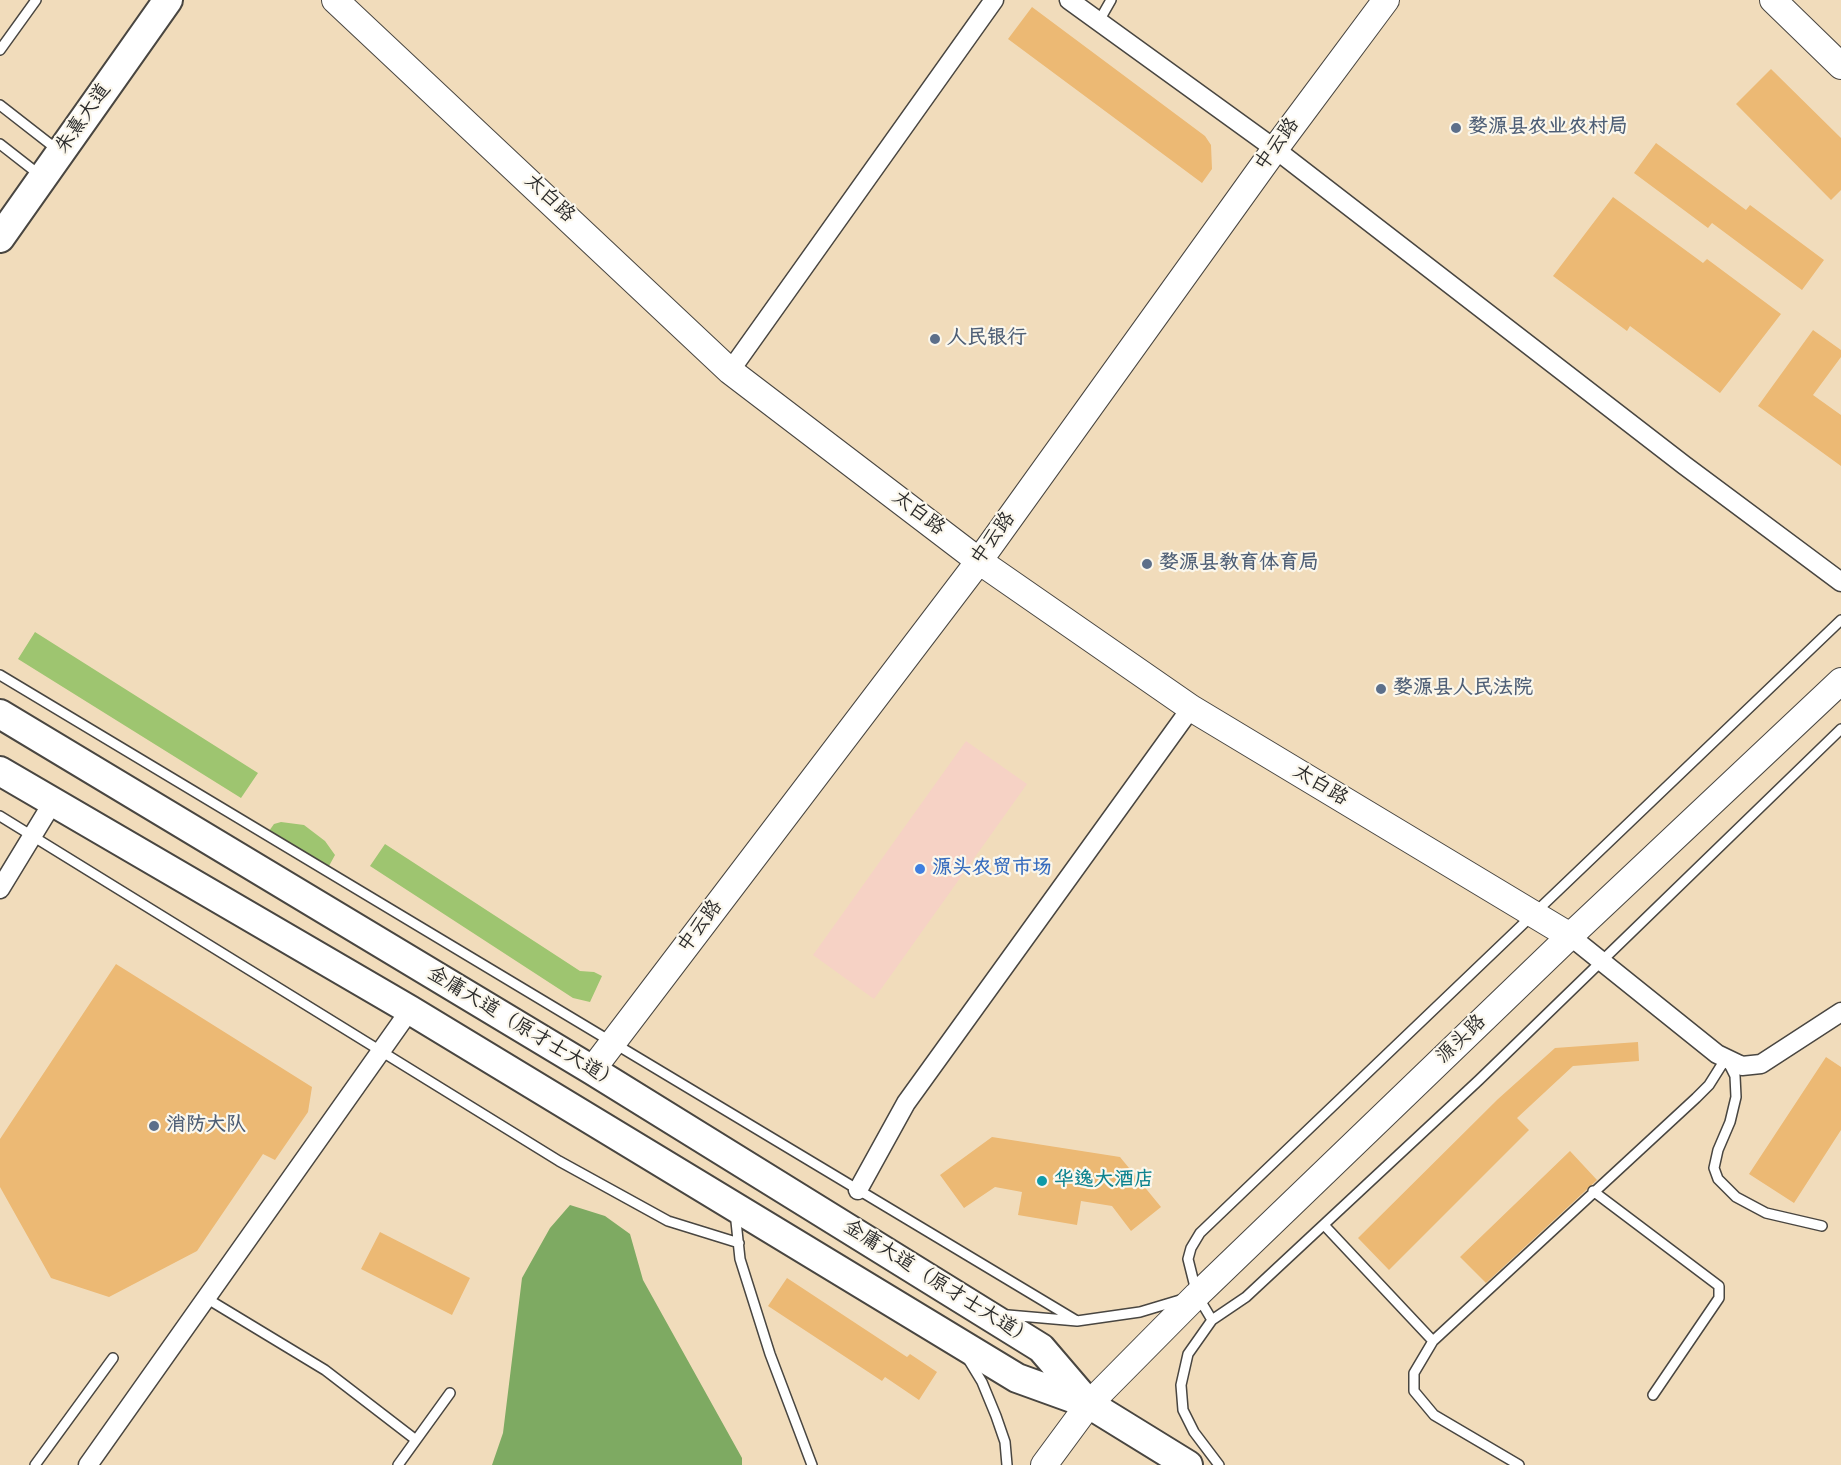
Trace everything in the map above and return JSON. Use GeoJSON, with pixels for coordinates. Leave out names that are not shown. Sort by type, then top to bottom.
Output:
{"type":"FeatureCollection","features":[{"type":"Feature","properties":{"kind":"main road","name":"朱熹大道"},"geometry":{"type":"LineString","coordinates":[[0,238],[168,0]]}},
{"type":"Feature","properties":{"kind":"main road","name":"金庸大道（原才士大道）"},"geometry":{"type":"LineString","coordinates":[[0,714],[592,1070],[1041,1348],[1089,1404]]}},
{"type":"Feature","properties":{"kind":"main road","name":"金庸大道（原才士大道）"},"geometry":{"type":"LineString","coordinates":[[0,771],[410,1010],[1017,1378],[1089,1404]]}},
{"type":"Feature","properties":{"kind":"main road"},"geometry":{"type":"LineString","coordinates":[[1089,1404],[1188,1465]]}},
{"type":"Feature","properties":{"kind":"street","name":"太白路"},"geometry":{"type":"LineString","coordinates":[[335,0],[730,371],[979,561],[1191,708],[1570,936]]}},
{"type":"Feature","properties":{"kind":"street"},"geometry":{"type":"LineString","coordinates":[[730,371],[994,0]]}},
{"type":"Feature","properties":{"kind":"street"},"geometry":{"type":"LineString","coordinates":[[1069,0],[1275,149],[1683,465],[1841,582]]}},
{"type":"Feature","properties":{"kind":"street","name":"中云路"},"geometry":{"type":"LineString","coordinates":[[592,1070],[979,561],[1275,149],[1386,0]]}},
{"type":"Feature","properties":{"kind":"street"},"geometry":{"type":"LineString","coordinates":[[1773,0],[1841,66]]}},
{"type":"Feature","properties":{"kind":"street","name":"源头路"},"geometry":{"type":"LineString","coordinates":[[1044,1465],[1089,1404],[1197,1295],[1570,936],[1841,681]]}},
{"type":"Feature","properties":{"kind":"street"},"geometry":{"type":"LineString","coordinates":[[858,1190],[906,1103],[1191,708]]}},
{"type":"Feature","properties":{"kind":"street"},"geometry":{"type":"LineString","coordinates":[[0,889],[52,802]]}},
{"type":"Feature","properties":{"kind":"street"},"geometry":{"type":"LineString","coordinates":[[1570,936],[1672,1020],[1726,1058],[1742,1066],[1761,1064],[1841,1012]]}},
{"type":"Feature","properties":{"kind":"street"},"geometry":{"type":"LineString","coordinates":[[88,1465],[410,1010]]}},
{"type":"Feature","properties":{"kind":"lane"},"geometry":{"type":"LineString","coordinates":[[0,50],[36,0]]}},
{"type":"Feature","properties":{"kind":"lane"},"geometry":{"type":"LineString","coordinates":[[1099,21],[1111,0]]}},
{"type":"Feature","properties":{"kind":"lane"},"geometry":{"type":"LineString","coordinates":[[0,105],[61,153]]}},
{"type":"Feature","properties":{"kind":"lane"},"geometry":{"type":"LineString","coordinates":[[0,144],[43,177]]}},
{"type":"Feature","properties":{"kind":"lane"},"geometry":{"type":"LineString","coordinates":[[1212,1320],[1197,1295],[1188,1259],[1191,1248],[1200,1233],[1841,620]]}},
{"type":"Feature","properties":{"kind":"lane"},"geometry":{"type":"LineString","coordinates":[[0,675],[1077,1321]]}},
{"type":"Feature","properties":{"kind":"lane"},"geometry":{"type":"LineString","coordinates":[[1219,1465],[1194,1432],[1183,1410],[1181,1384],[1188,1354],[1212,1320],[1246,1297],[1324,1225],[1602,961],[1841,729]]}},
{"type":"Feature","properties":{"kind":"lane"},"geometry":{"type":"LineString","coordinates":[[0,816],[559,1161],[668,1221],[739,1243]]}},
{"type":"Feature","properties":{"kind":"lane"},"geometry":{"type":"LineString","coordinates":[[1519,1465],[1434,1415],[1414,1391],[1414,1373],[1433,1341],[1696,1098],[1709,1085],[1726,1058]]}},
{"type":"Feature","properties":{"kind":"lane"},"geometry":{"type":"LineString","coordinates":[[1726,1058],[1735,1076],[1736,1097],[1714,1168],[1718,1179],[1736,1197],[1767,1213],[1822,1226]]}},
{"type":"Feature","properties":{"kind":"lane"},"geometry":{"type":"LineString","coordinates":[[1593,1191],[1719,1286],[1719,1298],[1653,1395]]}},
{"type":"Feature","properties":{"kind":"lane"},"geometry":{"type":"LineString","coordinates":[[734,1207],[740,1259],[770,1354],[812,1465]]}},
{"type":"Feature","properties":{"kind":"lane"},"geometry":{"type":"LineString","coordinates":[[1324,1225],[1433,1341]]}},
{"type":"Feature","properties":{"kind":"lane"},"geometry":{"type":"LineString","coordinates":[[982,1311],[1035,1320],[1077,1321],[1140,1312],[1197,1295]]}},
{"type":"Feature","properties":{"kind":"lane"},"geometry":{"type":"LineString","coordinates":[[206,1298],[325,1370],[416,1440]]}},
{"type":"Feature","properties":{"kind":"lane"},"geometry":{"type":"LineString","coordinates":[[957,1342],[982,1382],[996,1416],[1005,1442],[1007,1465]]}},
{"type":"Feature","properties":{"kind":"lane"},"geometry":{"type":"LineString","coordinates":[[35,1465],[113,1358]]}},
{"type":"Feature","properties":{"kind":"lane"},"geometry":{"type":"LineString","coordinates":[[398,1465],[450,1393]]}},
{"type":"Feature","properties":{"kind":"shaded area","name":"源头农贸市场"},"geometry":{"type":"Polygon","coordinates":[[[966,741],[1027,784],[874,999],[813,955],[966,741]]]}},
{"type":"Feature","properties":{"kind":"green space"},"geometry":{"type":"Polygon","coordinates":[[[35,632],[258,773],[241,798],[18,659],[35,632]]]}},
{"type":"Feature","properties":{"kind":"green space"},"geometry":{"type":"Polygon","coordinates":[[[281,822],[304,825],[325,841],[335,855],[329,866],[269,831],[274,824],[281,822]]]}},
{"type":"Feature","properties":{"kind":"green space"},"geometry":{"type":"Polygon","coordinates":[[[385,844],[580,971],[594,972],[602,976],[590,1002],[573,998],[370,866],[385,844]]]}},
{"type":"Feature","properties":{"kind":"green space"},"geometry":{"type":"Polygon","coordinates":[[[570,1205],[605,1216],[630,1234],[643,1280],[742,1458],[742,1465],[492,1465],[503,1433],[522,1278],[550,1228],[570,1205]]]}},
{"type":"Feature","properties":{"kind":"building"},"geometry":{"type":"Polygon","coordinates":[[[1032,7],[1205,136],[1211,145],[1212,169],[1202,183],[1008,39],[1032,7]]]}},
{"type":"Feature","properties":{"kind":"building"},"geometry":{"type":"Polygon","coordinates":[[[1771,69],[1841,138],[1841,190],[1831,200],[1736,104],[1771,69]]]}},
{"type":"Feature","properties":{"kind":"building"},"geometry":{"type":"Polygon","coordinates":[[[1656,143],[1746,210],[1750,205],[1824,260],[1802,290],[1712,223],[1708,228],[1634,173],[1656,143]]]}},
{"type":"Feature","properties":{"kind":"building"},"geometry":{"type":"Polygon","coordinates":[[[1613,197],[1703,263],[1707,259],[1781,314],[1720,393],[1630,326],[1627,331],[1553,276],[1613,197]]]}},
{"type":"Feature","properties":{"kind":"building"},"geometry":{"type":"Polygon","coordinates":[[[1813,330],[1841,350],[1841,357],[1813,395],[1841,415],[1841,466],[1758,406],[1813,330]]]}},
{"type":"Feature","properties":{"kind":"building","name":"消防大队"},"geometry":{"type":"Polygon","coordinates":[[[116,964],[312,1087],[308,1112],[275,1160],[263,1154],[197,1251],[109,1297],[51,1278],[0,1187],[0,1139],[116,964]]]}},
{"type":"Feature","properties":{"kind":"building"},"geometry":{"type":"Polygon","coordinates":[[[1638,1042],[1639,1061],[1573,1066],[1517,1118],[1529,1130],[1389,1270],[1358,1238],[1498,1099],[1555,1048],[1638,1042]]]}},
{"type":"Feature","properties":{"kind":"building"},"geometry":{"type":"Polygon","coordinates":[[[1826,1057],[1841,1067],[1841,1130],[1794,1203],[1749,1174],[1826,1057]]]}},
{"type":"Feature","properties":{"kind":"building","name":"华逸大酒店"},"geometry":{"type":"Polygon","coordinates":[[[992,1137],[1120,1157],[1161,1207],[1131,1231],[1112,1206],[1081,1201],[1077,1225],[1018,1215],[1022,1192],[995,1187],[964,1208],[940,1175],[992,1137]]]}},
{"type":"Feature","properties":{"kind":"building"},"geometry":{"type":"Polygon","coordinates":[[[1570,1151],[1597,1180],[1486,1283],[1460,1257],[1570,1151]]]}},
{"type":"Feature","properties":{"kind":"building"},"geometry":{"type":"Polygon","coordinates":[[[380,1232],[470,1278],[452,1315],[361,1269],[380,1232]]]}},
{"type":"Feature","properties":{"kind":"building"},"geometry":{"type":"Polygon","coordinates":[[[787,1278],[907,1357],[910,1354],[937,1372],[919,1400],[885,1377],[882,1381],[768,1306],[787,1278]]]}},
{"type":"Feature","properties":{"kind":"place","name":"婺源县农业农村局"},"geometry":{"type":"Point","coordinates":[1456,128]}},
{"type":"Feature","properties":{"kind":"place","name":"人民银行"},"geometry":{"type":"Point","coordinates":[935,339]}},
{"type":"Feature","properties":{"kind":"place","name":"婺源县教育体育局"},"geometry":{"type":"Point","coordinates":[1147,564]}},
{"type":"Feature","properties":{"kind":"place","name":"婺源县人民法院"},"geometry":{"type":"Point","coordinates":[1381,689]}},
{"type":"Feature","properties":{"kind":"place","name":"源头农贸市场"},"geometry":{"type":"Point","coordinates":[920,869]}},
{"type":"Feature","properties":{"kind":"place","name":"消防大队"},"geometry":{"type":"Point","coordinates":[154,1126]}},
{"type":"Feature","properties":{"kind":"place","name":"华逸大酒店"},"geometry":{"type":"Point","coordinates":[1042,1181]}}]}
